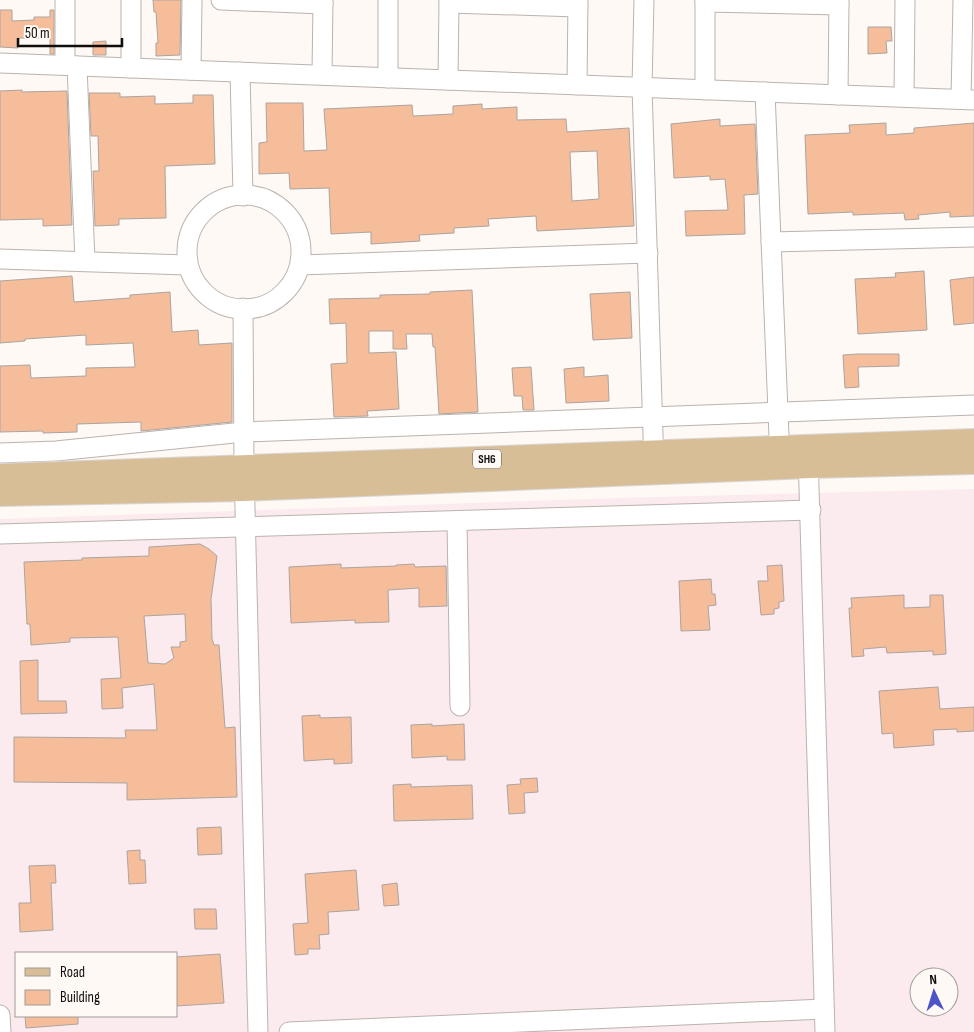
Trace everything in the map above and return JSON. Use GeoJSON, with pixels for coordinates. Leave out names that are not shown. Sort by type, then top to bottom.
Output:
{"type":"FeatureCollection","features":[{"type":"Feature","properties":{"kind":"main road","name":"SH6"},"geometry":{"type":"LineString","coordinates":[[0,494],[244,478],[809,457],[974,441]]}},
{"type":"Feature","properties":{"kind":"main road","name":"SH6"},"geometry":{"type":"LineString","coordinates":[[809,457],[974,462]]}},
{"type":"Feature","properties":{"kind":"main road","name":"SH6"},"geometry":{"type":"LineString","coordinates":[[0,476],[244,478]]}},
{"type":"Feature","properties":{"kind":"street"},"geometry":{"type":"LineString","coordinates":[[65,0],[85,262]]}},
{"type":"Feature","properties":{"kind":"street"},"geometry":{"type":"LineString","coordinates":[[131,0],[131,68]]}},
{"type":"Feature","properties":{"kind":"street"},"geometry":{"type":"LineString","coordinates":[[191,70],[192,0]]}},
{"type":"Feature","properties":{"kind":"street"},"geometry":{"type":"LineString","coordinates":[[221,0],[323,2],[322,75]]}},
{"type":"Feature","properties":{"kind":"street"},"geometry":{"type":"LineString","coordinates":[[388,0],[388,78]]}},
{"type":"Feature","properties":{"kind":"street"},"geometry":{"type":"LineString","coordinates":[[644,0],[642,87],[654,462]]}},
{"type":"Feature","properties":{"kind":"street"},"geometry":{"type":"LineString","coordinates":[[904,97],[906,0]]}},
{"type":"Feature","properties":{"kind":"street"},"geometry":{"type":"LineString","coordinates":[[448,80],[449,1],[578,3],[577,85]]}},
{"type":"Feature","properties":{"kind":"street"},"geometry":{"type":"LineString","coordinates":[[705,90],[705,1],[839,3],[838,95]]}},
{"type":"Feature","properties":{"kind":"street"},"geometry":{"type":"LineString","coordinates":[[0,63],[968,100],[967,2]]}},
{"type":"Feature","properties":{"kind":"street"},"geometry":{"type":"LineString","coordinates":[[240,72],[242,196]]}},
{"type":"Feature","properties":{"kind":"street"},"geometry":{"type":"LineString","coordinates":[[765,92],[780,458]]}},
{"type":"Feature","properties":{"kind":"street"},"geometry":{"type":"LineString","coordinates":[[232,196],[252,196],[275,204],[291,220],[300,240],[300,265],[292,284],[277,300],[256,309],[229,308],[212,301],[196,285],[187,264],[187,241],[195,221],[210,205],[232,196]]}},
{"type":"Feature","properties":{"kind":"street"},"geometry":{"type":"LineString","coordinates":[[771,242],[974,237]]}},
{"type":"Feature","properties":{"kind":"street"},"geometry":{"type":"LineString","coordinates":[[300,265],[648,253]]}},
{"type":"Feature","properties":{"kind":"street"},"geometry":{"type":"LineString","coordinates":[[0,259],[187,264]]}},
{"type":"Feature","properties":{"kind":"street"},"geometry":{"type":"LineString","coordinates":[[243,308],[245,527],[258,1032]]}},
{"type":"Feature","properties":{"kind":"street"},"geometry":{"type":"LineString","coordinates":[[0,452],[56,451],[244,432],[974,405]]}},
{"type":"Feature","properties":{"kind":"street"},"geometry":{"type":"LineString","coordinates":[[809,457],[825,1032]]}},
{"type":"Feature","properties":{"kind":"street"},"geometry":{"type":"LineString","coordinates":[[0,534],[811,510]]}},
{"type":"Feature","properties":{"kind":"street"},"geometry":{"type":"LineString","coordinates":[[457,521],[460,706]]}},
{"type":"Feature","properties":{"kind":"street"},"geometry":{"type":"LineString","coordinates":[[288,1032],[824,1009]]}},
{"type":"Feature","properties":{"kind":"street"},"geometry":{"type":"LineString","coordinates":[[0,1015],[1,1032]]}},
{"type":"Feature","properties":{"kind":"shaded area"},"geometry":{"type":"Polygon","coordinates":[[[974,489],[974,1032],[0,1032],[0,519],[617,498],[974,489]]]}},
{"type":"Feature","properties":{"kind":"building"},"geometry":{"type":"Polygon","coordinates":[[[153,0],[181,0],[180,55],[156,56],[156,43],[158,43],[156,12],[154,12],[153,0]]]}},
{"type":"Feature","properties":{"kind":"building"},"geometry":{"type":"Polygon","coordinates":[[[0,10],[12,10],[12,21],[34,20],[34,17],[50,17],[50,10],[54,10],[54,54],[50,54],[50,38],[19,38],[18,48],[0,47],[0,10]]]}},
{"type":"Feature","properties":{"kind":"building"},"geometry":{"type":"Polygon","coordinates":[[[868,27],[891,27],[892,41],[886,41],[887,53],[868,54],[868,27]]]}},
{"type":"Feature","properties":{"kind":"building"},"geometry":{"type":"Polygon","coordinates":[[[106,41],[106,55],[93,55],[93,42],[106,41]]]}},
{"type":"Feature","properties":{"kind":"building"},"geometry":{"type":"Polygon","coordinates":[[[22,90],[22,92],[67,91],[72,225],[43,226],[43,219],[0,220],[0,91],[22,90]]]}},
{"type":"Feature","properties":{"kind":"building"},"geometry":{"type":"Polygon","coordinates":[[[89,93],[120,93],[120,97],[155,96],[155,104],[193,103],[193,95],[213,95],[215,164],[165,166],[166,218],[119,219],[119,225],[95,226],[93,171],[99,171],[98,136],[91,136],[89,93]]]}},
{"type":"Feature","properties":{"kind":"building"},"geometry":{"type":"Polygon","coordinates":[[[266,103],[303,103],[304,151],[327,150],[324,109],[412,105],[413,116],[453,114],[453,106],[482,104],[482,109],[517,107],[517,120],[566,119],[567,132],[629,128],[634,226],[537,231],[536,216],[488,219],[489,226],[454,228],[454,233],[419,235],[420,241],[371,244],[371,232],[331,234],[329,188],[290,189],[289,173],[259,174],[259,143],[267,142],[266,103]],[[597,151],[570,152],[572,201],[599,199],[597,151]]]}},
{"type":"Feature","properties":{"kind":"building"},"geometry":{"type":"Polygon","coordinates":[[[720,119],[720,126],[755,124],[758,194],[744,195],[745,234],[686,236],[685,211],[728,210],[725,179],[710,180],[710,176],[674,178],[671,124],[720,119]]]}},
{"type":"Feature","properties":{"kind":"building"},"geometry":{"type":"Polygon","coordinates":[[[886,123],[886,135],[914,133],[914,128],[974,123],[974,216],[950,217],[950,212],[918,215],[919,219],[905,220],[904,213],[853,215],[853,212],[808,214],[805,135],[850,133],[849,125],[886,123]]]}},
{"type":"Feature","properties":{"kind":"building"},"geometry":{"type":"Polygon","coordinates":[[[924,271],[927,330],[858,334],[855,279],[896,277],[895,273],[924,271]]]}},
{"type":"Feature","properties":{"kind":"building"},"geometry":{"type":"Polygon","coordinates":[[[72,276],[74,302],[130,298],[130,295],[170,292],[172,332],[198,330],[199,345],[232,343],[232,422],[141,431],[141,422],[77,424],[77,432],[0,432],[0,366],[30,365],[31,378],[86,376],[86,368],[135,367],[133,343],[86,345],[86,335],[25,339],[25,341],[0,343],[0,281],[72,276]]]}},
{"type":"Feature","properties":{"kind":"building"},"geometry":{"type":"Polygon","coordinates":[[[974,277],[974,323],[954,325],[950,280],[974,277]]]}},
{"type":"Feature","properties":{"kind":"building"},"geometry":{"type":"Polygon","coordinates":[[[472,290],[478,412],[439,414],[435,347],[433,347],[432,334],[406,334],[407,349],[393,349],[393,331],[369,331],[369,353],[396,352],[399,409],[367,411],[368,416],[334,417],[331,364],[347,363],[346,323],[330,324],[329,299],[380,298],[380,295],[430,294],[430,292],[472,290]]]}},
{"type":"Feature","properties":{"kind":"building"},"geometry":{"type":"Polygon","coordinates":[[[630,292],[632,338],[593,340],[590,294],[630,292]]]}},
{"type":"Feature","properties":{"kind":"building"},"geometry":{"type":"Polygon","coordinates":[[[899,354],[899,366],[858,367],[859,387],[845,388],[843,355],[899,354]]]}},
{"type":"Feature","properties":{"kind":"building"},"geometry":{"type":"Polygon","coordinates":[[[531,367],[534,410],[523,410],[522,396],[514,396],[512,368],[531,367]]]}},
{"type":"Feature","properties":{"kind":"building"},"geometry":{"type":"Polygon","coordinates":[[[584,367],[584,377],[608,375],[609,401],[566,403],[564,369],[584,367]]]}},
{"type":"Feature","properties":{"kind":"building"},"geometry":{"type":"Polygon","coordinates":[[[200,544],[217,556],[211,599],[212,639],[214,645],[219,645],[225,728],[235,727],[237,797],[127,800],[127,783],[14,782],[14,737],[126,738],[125,730],[157,730],[154,684],[122,688],[123,708],[102,709],[101,679],[121,678],[118,637],[70,638],[70,642],[31,645],[30,624],[27,624],[24,562],[149,556],[149,547],[200,544]],[[185,614],[144,616],[148,663],[165,664],[174,658],[171,647],[180,647],[180,642],[186,641],[185,614]]]}},
{"type":"Feature","properties":{"kind":"building"},"geometry":{"type":"Polygon","coordinates":[[[341,564],[341,568],[414,564],[415,567],[446,566],[447,606],[419,607],[419,588],[388,590],[389,622],[355,623],[355,620],[291,623],[289,567],[341,564]]]}},
{"type":"Feature","properties":{"kind":"building"},"geometry":{"type":"Polygon","coordinates":[[[782,565],[784,601],[779,602],[779,608],[774,609],[774,614],[761,615],[758,581],[768,581],[767,566],[782,565]]]}},
{"type":"Feature","properties":{"kind":"building"},"geometry":{"type":"Polygon","coordinates":[[[711,579],[712,594],[715,594],[716,605],[708,606],[710,630],[681,631],[679,581],[711,579]]]}},
{"type":"Feature","properties":{"kind":"building"},"geometry":{"type":"Polygon","coordinates":[[[904,595],[904,608],[930,607],[930,595],[943,595],[946,654],[933,655],[933,651],[887,653],[886,647],[863,649],[864,656],[852,657],[849,608],[852,608],[851,598],[904,595]]]}},
{"type":"Feature","properties":{"kind":"building"},"geometry":{"type":"Polygon","coordinates":[[[38,660],[38,701],[66,701],[67,713],[21,714],[20,661],[38,660]]]}},
{"type":"Feature","properties":{"kind":"building"},"geometry":{"type":"Polygon","coordinates":[[[938,687],[940,709],[974,707],[974,731],[957,732],[957,729],[933,730],[934,745],[894,748],[893,733],[882,734],[879,691],[938,687]]]}},
{"type":"Feature","properties":{"kind":"building"},"geometry":{"type":"Polygon","coordinates":[[[320,715],[320,718],[351,717],[352,763],[334,764],[334,759],[304,761],[302,716],[320,715]]]}},
{"type":"Feature","properties":{"kind":"building"},"geometry":{"type":"Polygon","coordinates":[[[432,724],[432,726],[464,724],[465,760],[447,760],[447,756],[412,758],[411,725],[432,724]]]}},
{"type":"Feature","properties":{"kind":"building"},"geometry":{"type":"Polygon","coordinates":[[[537,778],[538,792],[524,793],[525,813],[509,814],[507,785],[521,784],[520,779],[537,778]]]}},
{"type":"Feature","properties":{"kind":"building"},"geometry":{"type":"Polygon","coordinates":[[[411,784],[411,787],[472,785],[473,819],[394,821],[393,785],[411,784]]]}},
{"type":"Feature","properties":{"kind":"building"},"geometry":{"type":"Polygon","coordinates":[[[221,827],[222,854],[198,855],[197,828],[221,827]]]}},
{"type":"Feature","properties":{"kind":"building"},"geometry":{"type":"Polygon","coordinates":[[[140,850],[140,860],[145,860],[146,883],[129,884],[127,851],[140,850]]]}},
{"type":"Feature","properties":{"kind":"building"},"geometry":{"type":"Polygon","coordinates":[[[55,865],[56,883],[51,883],[53,930],[20,932],[19,903],[31,903],[29,866],[55,865]]]}},
{"type":"Feature","properties":{"kind":"building"},"geometry":{"type":"Polygon","coordinates":[[[356,870],[359,910],[328,912],[329,934],[319,935],[320,949],[308,949],[308,954],[295,955],[293,924],[308,923],[305,874],[356,870]]]}},
{"type":"Feature","properties":{"kind":"building"},"geometry":{"type":"Polygon","coordinates":[[[397,883],[399,905],[384,906],[382,885],[397,883]]]}},
{"type":"Feature","properties":{"kind":"building"},"geometry":{"type":"Polygon","coordinates":[[[194,909],[216,909],[217,929],[195,929],[194,909]]]}},
{"type":"Feature","properties":{"kind":"building"},"geometry":{"type":"Polygon","coordinates":[[[220,954],[224,1003],[178,1006],[178,957],[220,954]]]}},
{"type":"Feature","properties":{"kind":"building"},"geometry":{"type":"Polygon","coordinates":[[[25,1017],[78,1017],[78,1024],[26,1028],[25,1017]]]}}]}
